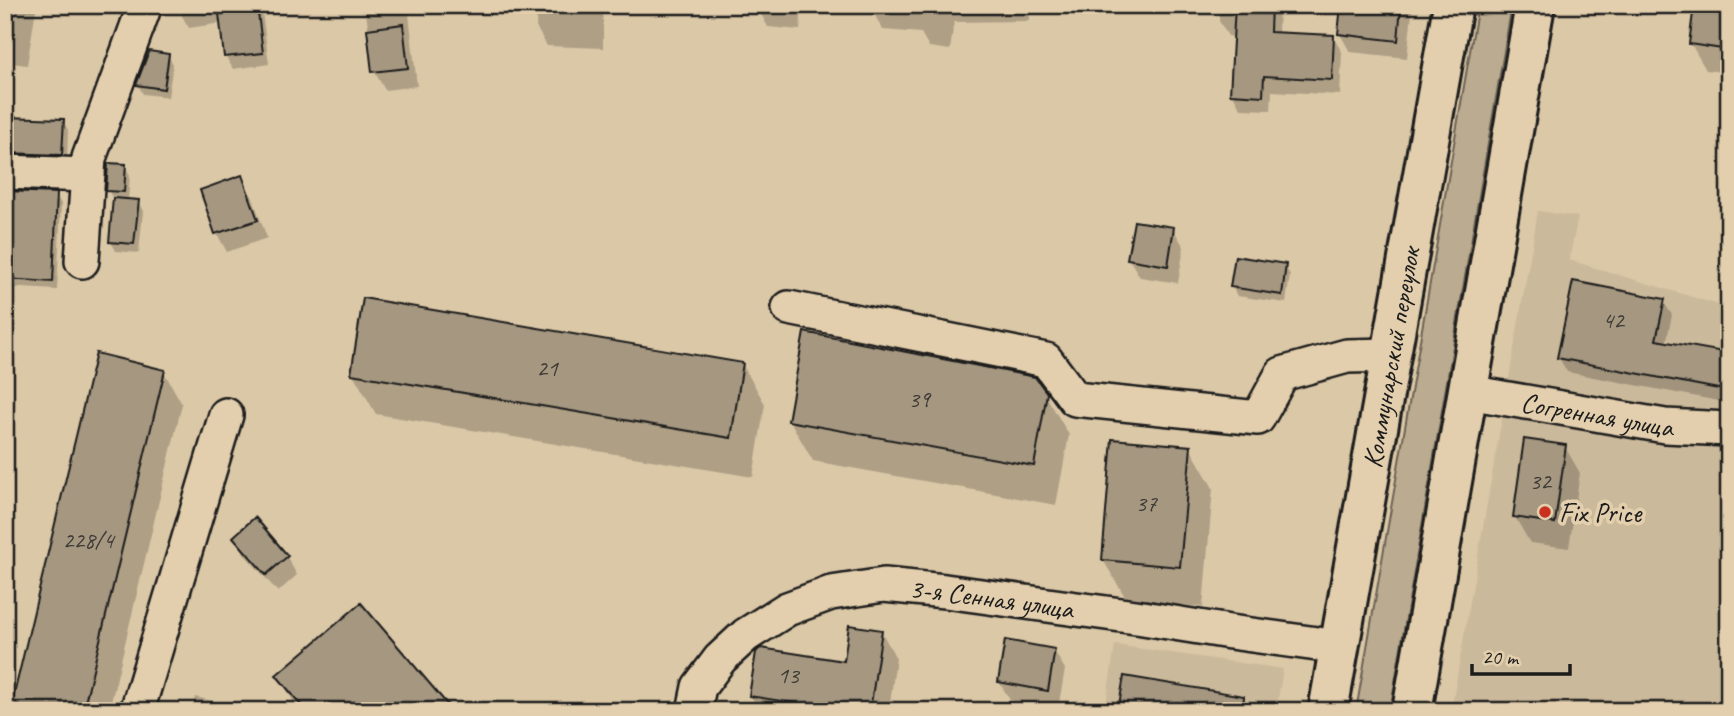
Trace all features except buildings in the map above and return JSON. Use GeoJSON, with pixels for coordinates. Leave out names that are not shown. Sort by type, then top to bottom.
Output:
{"type":"FeatureCollection","features":[{"type":"Feature","properties":{"kind":"main road","name":"Коммунарский переулок"},"geometry":{"type":"LineString","coordinates":[[1328,711],[1453,5]]}},
{"type":"Feature","properties":{"kind":"main road"},"geometry":{"type":"LineString","coordinates":[[1412,711],[1535,5]]}},
{"type":"Feature","properties":{"kind":"street"},"geometry":{"type":"LineString","coordinates":[[82,261],[89,158],[145,5]]}},
{"type":"Feature","properties":{"kind":"street"},"geometry":{"type":"LineString","coordinates":[[5,172],[88,175]]}},
{"type":"Feature","properties":{"kind":"street"},"geometry":{"type":"LineString","coordinates":[[789,307],[1046,360],[1075,400],[1258,418],[1282,374],[1348,356],[1391,355]]}},
{"type":"Feature","properties":{"kind":"street","name":"Согренная улица"},"geometry":{"type":"LineString","coordinates":[[1468,392],[1665,426],[1729,429]]}},
{"type":"Feature","properties":{"kind":"street"},"geometry":{"type":"LineString","coordinates":[[137,711],[226,415]]}},
{"type":"Feature","properties":{"kind":"street","name":"3-я Сенная улица"},"geometry":{"type":"LineString","coordinates":[[694,711],[699,687],[720,659],[746,635],[787,609],[831,593],[884,585],[1117,614],[1339,646]]}},
{"type":"Feature","properties":{"kind":"shaded area"},"geometry":{"type":"Polygon","coordinates":[[[1478,5],[1512,5],[1390,711],[1356,711],[1478,5]]]}},
{"type":"Feature","properties":{"kind":"shaded area"},"geometry":{"type":"Polygon","coordinates":[[[1538,211],[1578,217],[1569,260],[1729,308],[1729,711],[1451,711],[1538,211]]]}},
{"type":"Feature","properties":{"kind":"shaded area"},"geometry":{"type":"Polygon","coordinates":[[[1115,645],[1283,669],[1276,711],[1105,711],[1115,645]]]}},
{"type":"Feature","properties":{"kind":"place","name":"Fix Price"},"geometry":{"type":"Point","coordinates":[1545,512]}}]}
